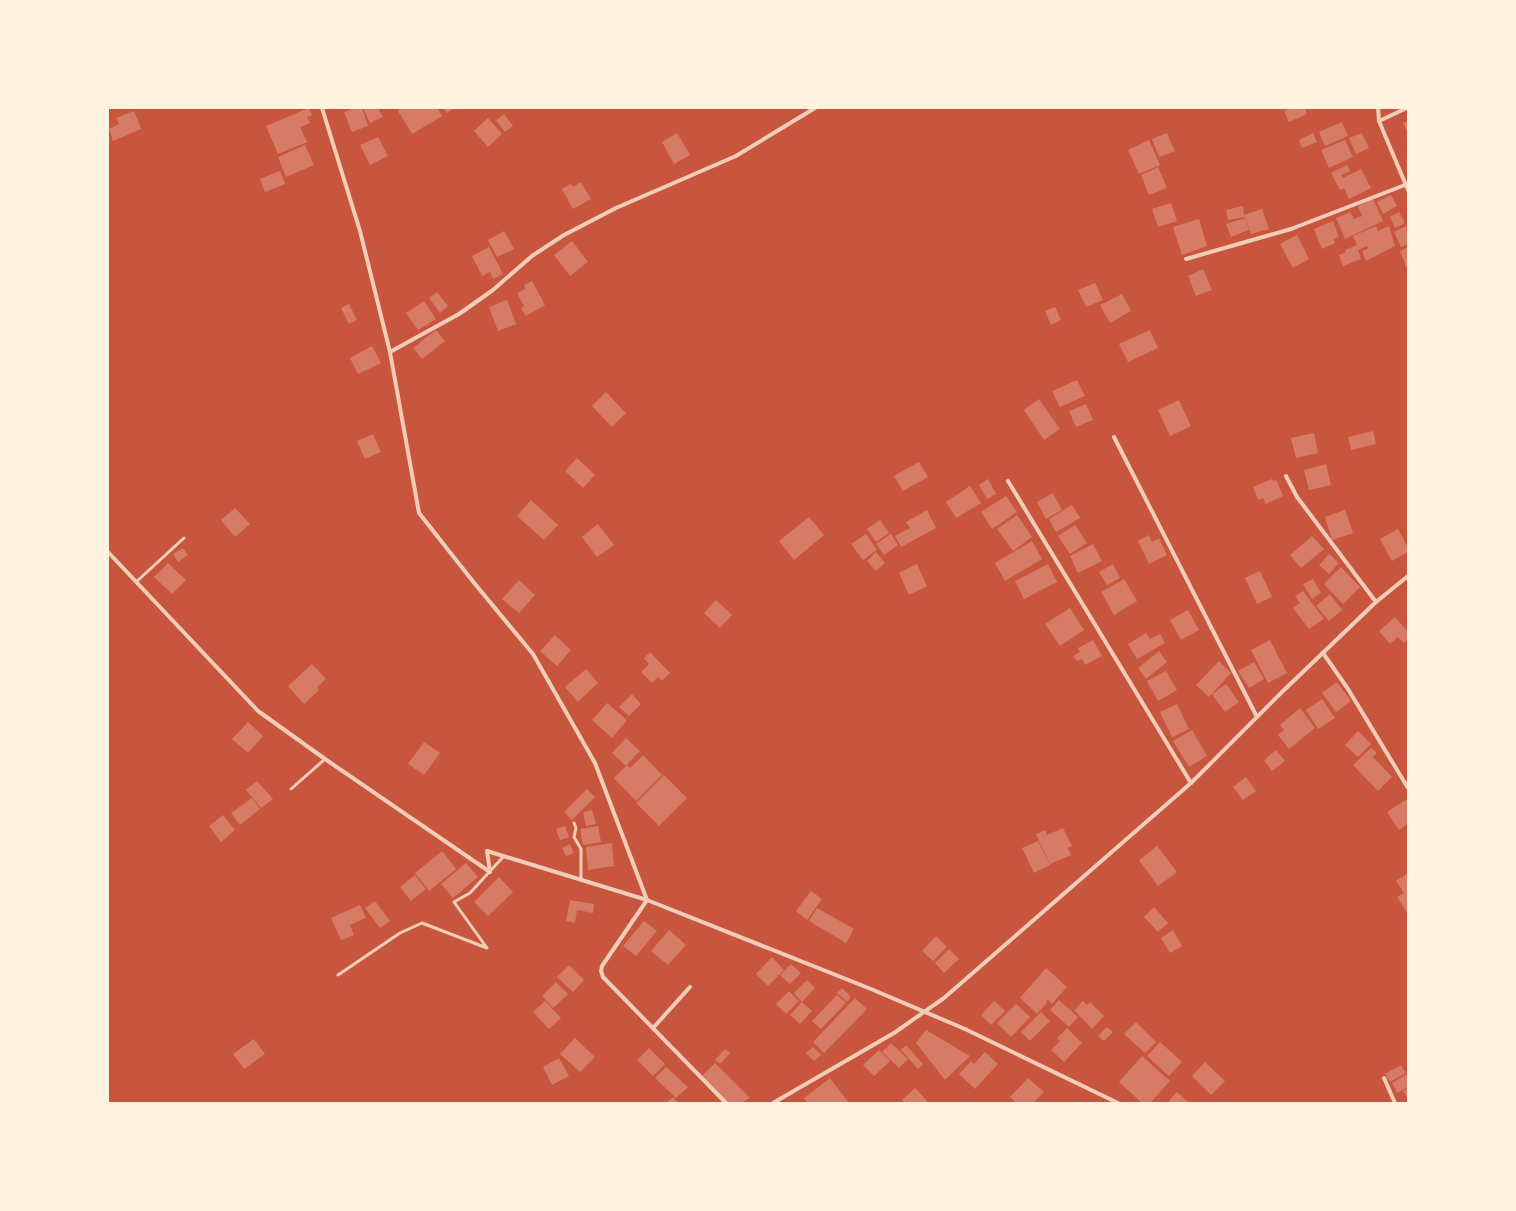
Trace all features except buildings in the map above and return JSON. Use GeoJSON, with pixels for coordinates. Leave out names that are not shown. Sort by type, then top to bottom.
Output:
{"type":"FeatureCollection","features":[{"type":"Feature","properties":{"kind":"street"},"geometry":{"type":"LineString","coordinates":[[322,108],[360,231],[390,352],[419,513],[533,654],[595,763],[647,900]]}},
{"type":"Feature","properties":{"kind":"street"},"geometry":{"type":"LineString","coordinates":[[390,352],[459,314],[493,290],[532,256],[564,235],[616,208],[736,156],[815,108]]}},
{"type":"Feature","properties":{"kind":"street"},"geometry":{"type":"LineString","coordinates":[[1378,108],[1379,120],[1408,190]]}},
{"type":"Feature","properties":{"kind":"street"},"geometry":{"type":"LineString","coordinates":[[1379,120],[1407,108]]}},
{"type":"Feature","properties":{"kind":"street"},"geometry":{"type":"LineString","coordinates":[[1186,259],[1291,229],[1405,185]]}},
{"type":"Feature","properties":{"kind":"street"},"geometry":{"type":"LineString","coordinates":[[1114,437],[1257,717]]}},
{"type":"Feature","properties":{"kind":"street"},"geometry":{"type":"LineString","coordinates":[[1286,476],[1297,497],[1376,602]]}},
{"type":"Feature","properties":{"kind":"street"},"geometry":{"type":"LineString","coordinates":[[1008,481],[1191,784]]}},
{"type":"Feature","properties":{"kind":"street"},"geometry":{"type":"LineString","coordinates":[[108,552],[258,711],[324,759],[490,872],[487,851],[647,900],[966,1029],[1118,1103]]}},
{"type":"Feature","properties":{"kind":"street"},"geometry":{"type":"LineString","coordinates":[[773,1103],[894,1033],[944,998],[1191,784],[1257,717],[1376,602],[1408,576]]}},
{"type":"Feature","properties":{"kind":"street"},"geometry":{"type":"LineString","coordinates":[[1323,653],[1348,689],[1408,788]]}},
{"type":"Feature","properties":{"kind":"street"},"geometry":{"type":"LineString","coordinates":[[647,900],[602,966],[601,971],[603,977],[726,1103]]}},
{"type":"Feature","properties":{"kind":"street"},"geometry":{"type":"LineString","coordinates":[[653,1028],[690,987]]}},
{"type":"Feature","properties":{"kind":"street"},"geometry":{"type":"LineString","coordinates":[[1384,1078],[1395,1103]]}},
{"type":"Feature","properties":{"kind":"lane"},"geometry":{"type":"LineString","coordinates":[[136,582],[184,538]]}},
{"type":"Feature","properties":{"kind":"lane"},"geometry":{"type":"LineString","coordinates":[[291,789],[324,759]]}},
{"type":"Feature","properties":{"kind":"lane"},"geometry":{"type":"LineString","coordinates":[[574,823],[576,828],[574,836],[581,849],[581,880]]}},
{"type":"Feature","properties":{"kind":"lane"},"geometry":{"type":"LineString","coordinates":[[338,975],[400,934],[422,923],[487,948],[454,902],[470,894],[504,856]]}}]}
